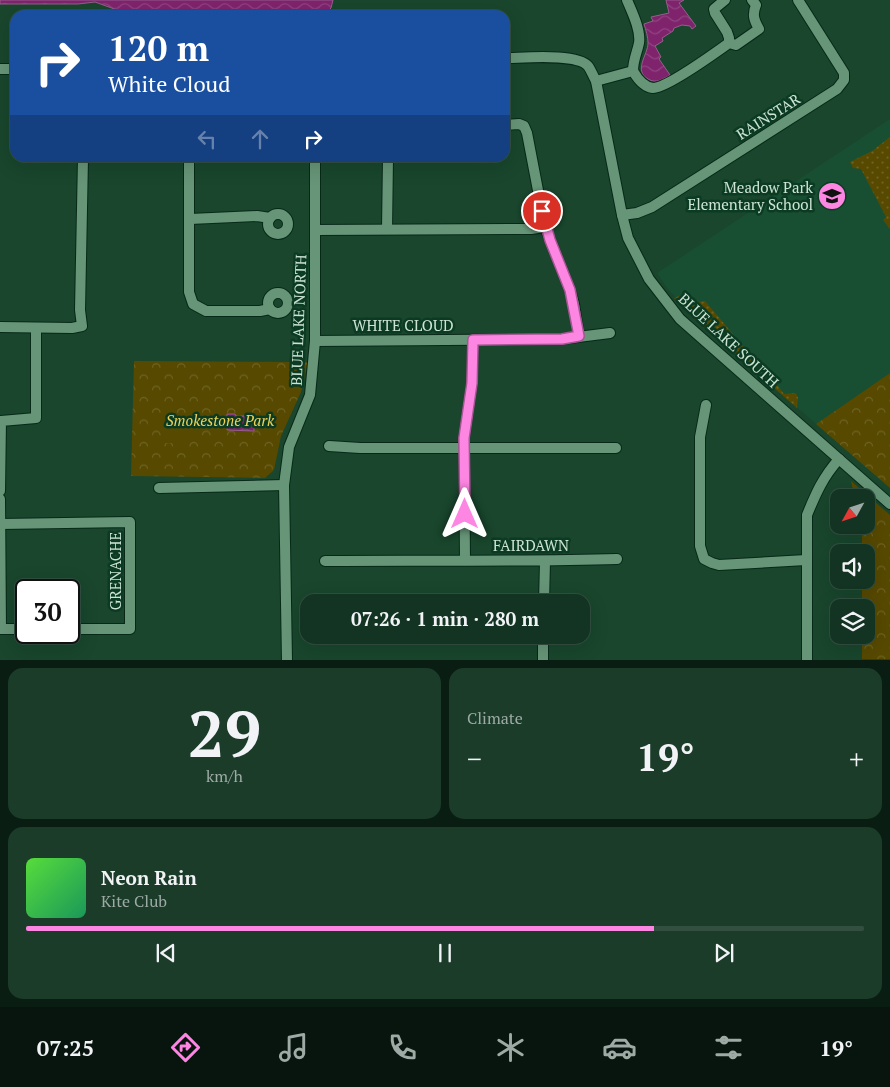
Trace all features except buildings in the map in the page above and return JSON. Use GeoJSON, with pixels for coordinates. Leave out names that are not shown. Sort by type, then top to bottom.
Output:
{"type":"FeatureCollection","features":[{"type":"Feature","properties":{"kind":"street"},"geometry":{"type":"LineString","coordinates":[[627,0],[637,27],[639,41],[633,61],[633,71],[637,79],[644,85],[655,88],[668,83],[729,43],[736,45],[759,29],[754,21],[753,13],[756,5],[752,0]]}},
{"type":"Feature","properties":{"kind":"street"},"geometry":{"type":"LineString","coordinates":[[725,0],[714,9],[729,38],[729,43]]}},
{"type":"Feature","properties":{"kind":"street","name":"RAINSTAR"},"geometry":{"type":"LineString","coordinates":[[622,215],[637,213],[652,207],[838,89],[844,80],[844,73],[798,0]]}},
{"type":"Feature","properties":{"kind":"street","name":"BLUE LAKE SOUTH"},"geometry":{"type":"LineString","coordinates":[[510,58],[561,57],[582,62],[588,66],[596,81],[628,238],[638,260],[662,298],[680,319],[890,504]]}},
{"type":"Feature","properties":{"kind":"street"},"geometry":{"type":"LineString","coordinates":[[596,81],[633,71]]}},
{"type":"Feature","properties":{"kind":"street"},"geometry":{"type":"LineString","coordinates":[[510,125],[519,124],[524,126],[529,139],[545,227],[570,290],[579,336]]}},
{"type":"Feature","properties":{"kind":"street"},"geometry":{"type":"LineString","coordinates":[[0,327],[72,328],[82,326],[80,310],[83,162]]}},
{"type":"Feature","properties":{"kind":"street"},"geometry":{"type":"LineString","coordinates":[[189,162],[188,292],[193,304],[206,311],[260,311],[270,308]]}},
{"type":"Feature","properties":{"kind":"street","name":"BLUE LAKE NORTH"},"geometry":{"type":"LineString","coordinates":[[287,660],[284,485],[289,447],[310,394],[315,341],[315,162]]}},
{"type":"Feature","properties":{"kind":"street"},"geometry":{"type":"LineString","coordinates":[[387,229],[388,162]]}},
{"type":"Feature","properties":{"kind":"street"},"geometry":{"type":"LineString","coordinates":[[190,219],[256,216],[270,218]]}},
{"type":"Feature","properties":{"kind":"street"},"geometry":{"type":"LineString","coordinates":[[315,230],[531,229],[545,227]]}},
{"type":"Feature","properties":{"kind":"street"},"geometry":{"type":"LineString","coordinates":[[0,491],[1,421],[36,418],[36,328]]}},
{"type":"Feature","properties":{"kind":"street","name":"WHITE CLOUD"},"geometry":{"type":"LineString","coordinates":[[315,341],[562,339],[610,332]]}},
{"type":"Feature","properties":{"kind":"street"},"geometry":{"type":"LineString","coordinates":[[465,560],[464,434],[472,383],[473,340]]}},
{"type":"Feature","properties":{"kind":"street"},"geometry":{"type":"LineString","coordinates":[[706,405],[700,437],[700,546],[704,559],[719,564],[806,560]]}},
{"type":"Feature","properties":{"kind":"street"},"geometry":{"type":"LineString","coordinates":[[329,446],[464,449],[616,448]]}},
{"type":"Feature","properties":{"kind":"street"},"geometry":{"type":"LineString","coordinates":[[807,660],[807,515],[825,475],[838,459]]}},
{"type":"Feature","properties":{"kind":"street"},"geometry":{"type":"LineString","coordinates":[[159,488],[284,485]]}},
{"type":"Feature","properties":{"kind":"street"},"geometry":{"type":"LineString","coordinates":[[0,499],[0,629],[15,629]]}},
{"type":"Feature","properties":{"kind":"street","name":"GRENACHE"},"geometry":{"type":"LineString","coordinates":[[1,524],[130,522],[130,629],[80,629]]}},
{"type":"Feature","properties":{"kind":"street","name":"FAIRDAWN"},"geometry":{"type":"LineString","coordinates":[[325,561],[465,560],[545,562],[617,559]]}},
{"type":"Feature","properties":{"kind":"street"},"geometry":{"type":"LineString","coordinates":[[544,594],[545,562]]}},
{"type":"Feature","properties":{"kind":"street"},"geometry":{"type":"LineString","coordinates":[[543,644],[543,660]]}},
{"type":"Feature","properties":{"kind":"shaded area","name":"Meadow Park Elementary School"},"geometry":{"type":"Polygon","coordinates":[[[890,119],[890,373],[816,424],[689,312],[667,288],[657,273],[890,119]]]}},
{"type":"Feature","properties":{"kind":"green space"},"geometry":{"type":"Polygon","coordinates":[[[890,137],[890,229],[883,220],[886,217],[861,169],[853,168],[850,162],[872,151],[890,137]]]}},
{"type":"Feature","properties":{"kind":"green space"},"geometry":{"type":"Polygon","coordinates":[[[686,293],[684,302],[688,304],[705,301],[766,373],[766,378],[774,385],[777,385],[784,394],[796,393],[798,398],[797,408],[696,320],[674,298],[686,293]]]}},
{"type":"Feature","properties":{"kind":"green space","name":"Smokestone Park"},"geometry":{"type":"Polygon","coordinates":[[[134,361],[308,362],[301,392],[281,436],[274,470],[265,478],[131,476],[134,361]]]}},
{"type":"Feature","properties":{"kind":"green space"},"geometry":{"type":"Polygon","coordinates":[[[890,373],[890,488],[816,424],[890,373]]]}},
{"type":"Feature","properties":{"kind":"green space"},"geometry":{"type":"Polygon","coordinates":[[[189,415],[187,443],[162,443],[164,416],[189,415]]]}},
{"type":"Feature","properties":{"kind":"green space"},"geometry":{"type":"Polygon","coordinates":[[[851,481],[860,489],[853,489],[851,481]]]}},
{"type":"Feature","properties":{"kind":"green space"},"geometry":{"type":"Polygon","coordinates":[[[875,502],[890,515],[890,659],[862,659],[862,644],[875,644],[875,599],[862,599],[862,589],[875,589],[875,544],[862,544],[862,534],[875,534],[875,502]]]}},
{"type":"Feature","properties":{"kind":"water"},"geometry":{"type":"Polygon","coordinates":[[[0,0],[333,0],[329,10],[117,10],[95,2],[78,4],[0,4],[0,0]]]}},
{"type":"Feature","properties":{"kind":"water"},"geometry":{"type":"Polygon","coordinates":[[[666,0],[684,0],[679,3],[696,26],[692,29],[690,26],[682,25],[674,28],[673,31],[662,38],[663,41],[655,46],[661,57],[659,59],[670,75],[654,81],[644,75],[641,67],[648,43],[644,24],[653,21],[651,17],[669,13],[666,0]]]}},
{"type":"Feature","properties":{"kind":"water"},"geometry":{"type":"Polygon","coordinates":[[[227,414],[254,416],[254,431],[227,430],[227,414]]]}},
{"type":"Feature","properties":{"kind":"place","name":"Meadow Park Elementary School"},"geometry":{"type":"Point","coordinates":[832,196]}},
{"type":"Feature","properties":{"kind":"route"},"geometry":{"type":"LineString","coordinates":[[465,514],[464,438],[471,399],[473,340],[562,339],[579,336],[570,290],[545,227],[542,211]]}}]}
